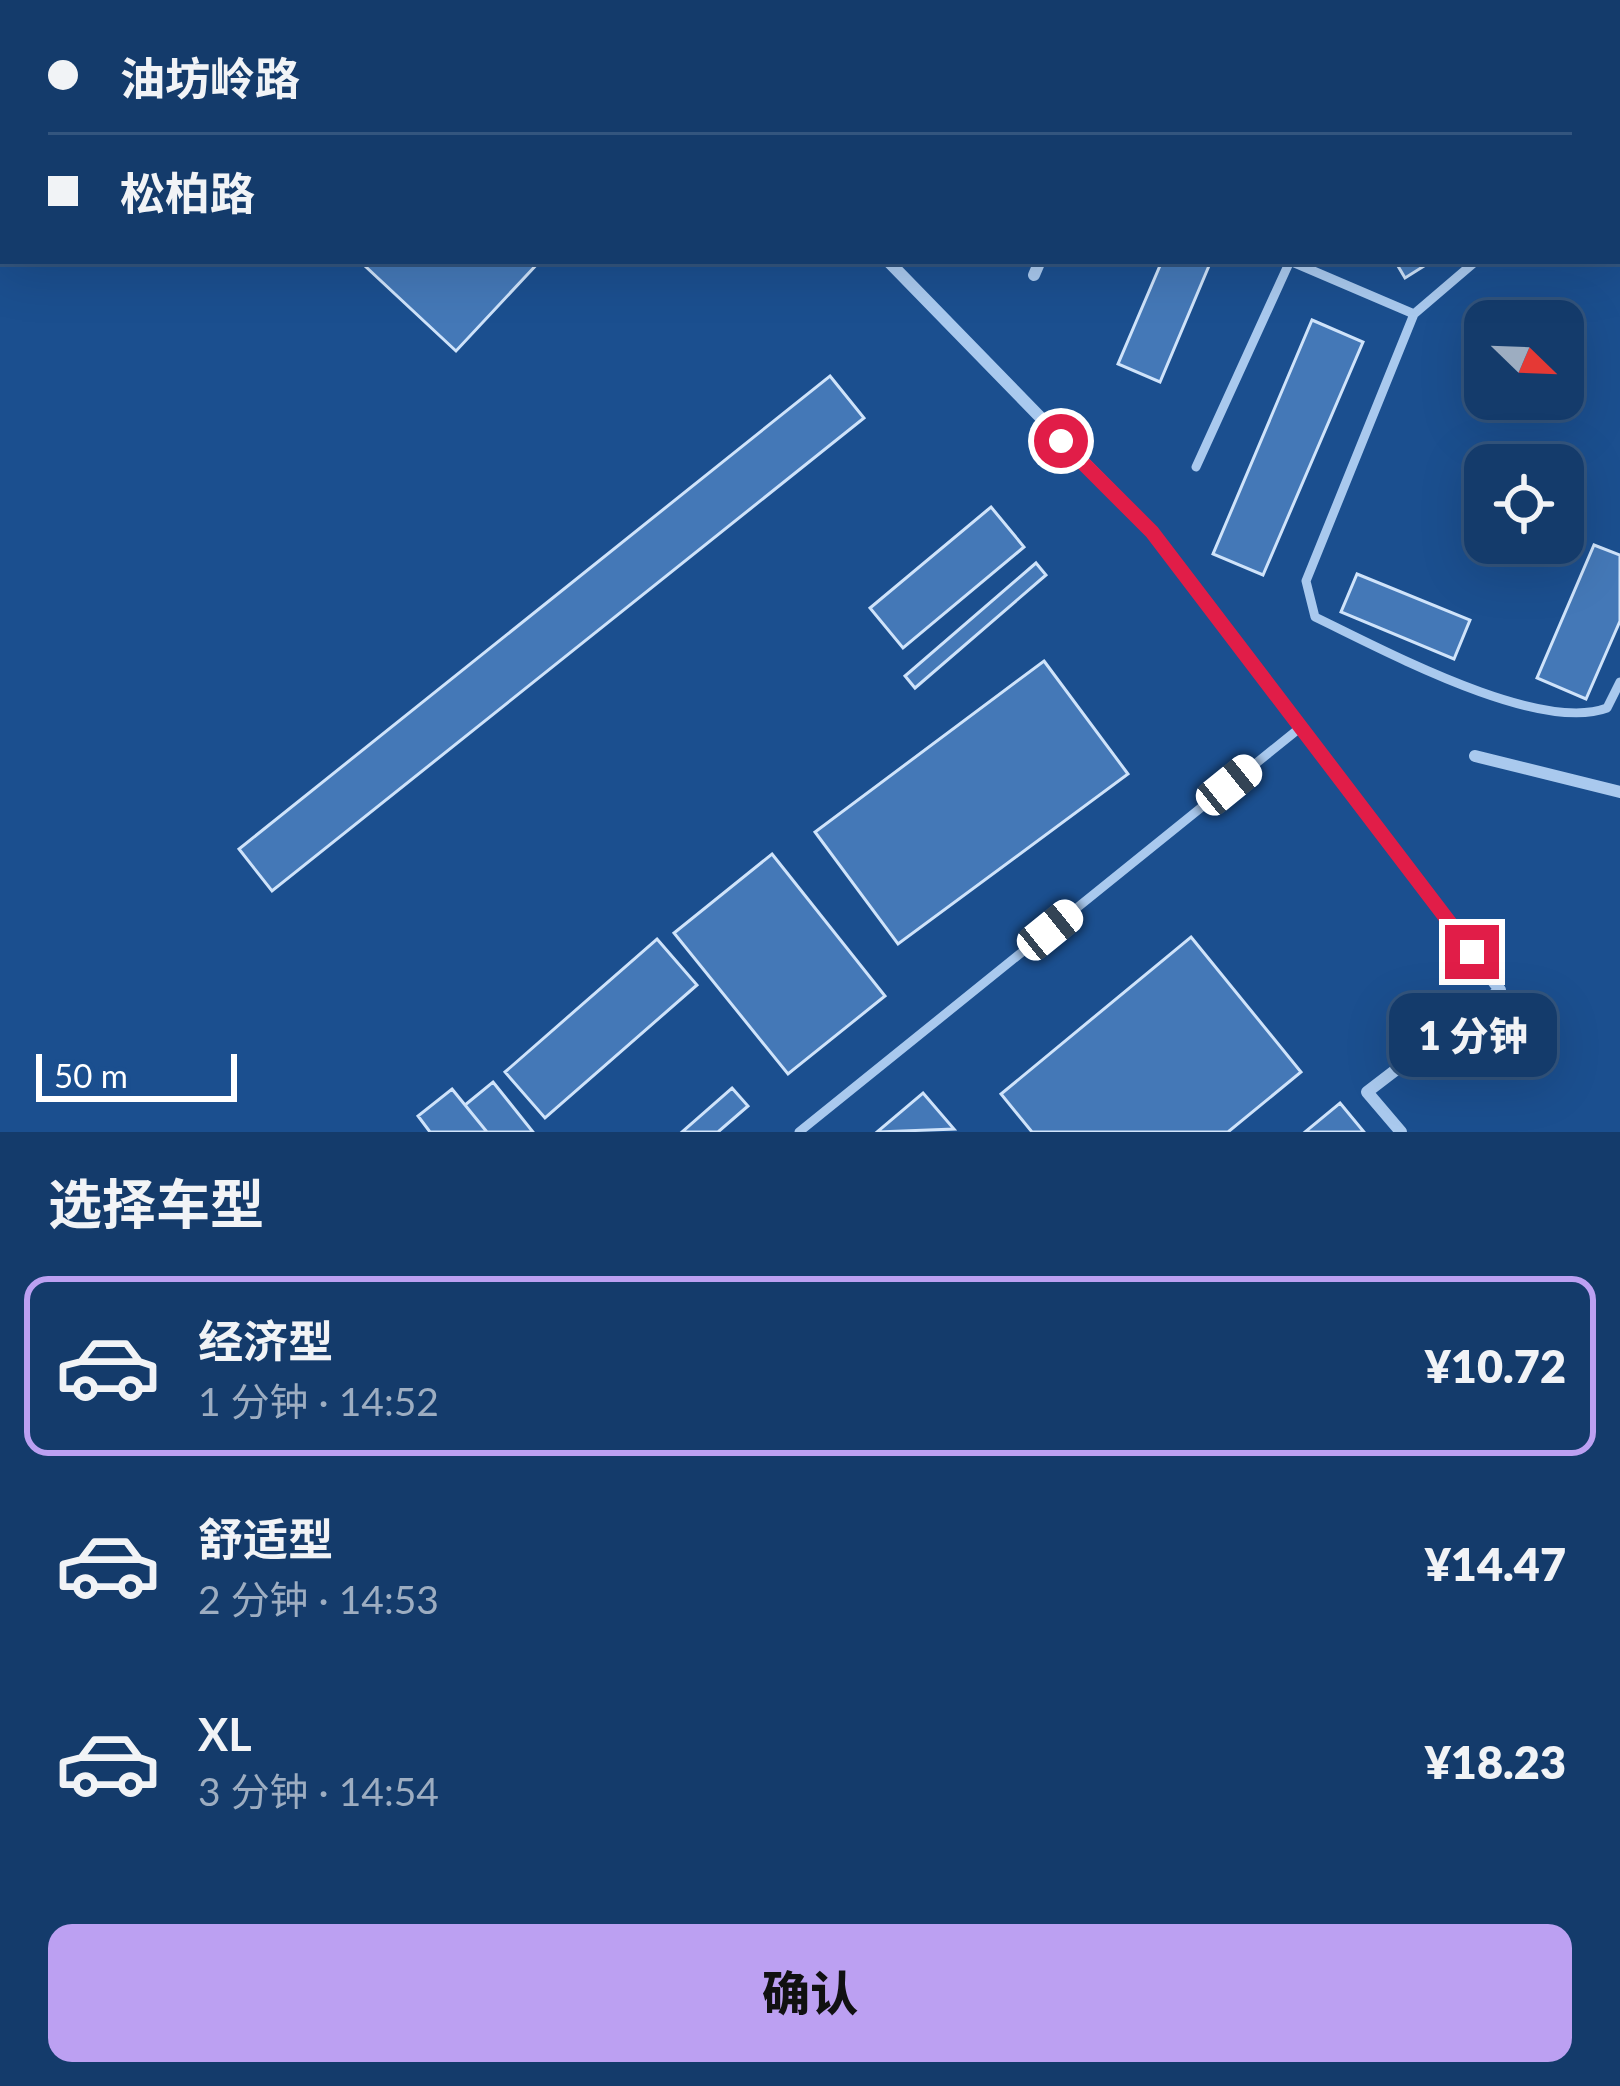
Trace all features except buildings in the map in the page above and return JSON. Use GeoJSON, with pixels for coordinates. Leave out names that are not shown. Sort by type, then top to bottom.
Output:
{"type":"FeatureCollection","features":[{"type":"Feature","properties":{"kind":"street"},"geometry":{"type":"LineString","coordinates":[[891,264],[1152,532],[1500,990],[1367,1092],[1401,1132]]}},
{"type":"Feature","properties":{"kind":"street"},"geometry":{"type":"LineString","coordinates":[[1475,755],[1620,792]]}},
{"type":"Feature","properties":{"kind":"lane"},"geometry":{"type":"LineString","coordinates":[[1196,467],[1289,264]]}},
{"type":"Feature","properties":{"kind":"lane"},"geometry":{"type":"LineString","coordinates":[[1297,264],[1414,314]]}},
{"type":"Feature","properties":{"kind":"lane"},"geometry":{"type":"LineString","coordinates":[[1472,264],[1414,314],[1306,581],[1315,617],[1462,687],[1585,716],[1607,708],[1620,682]]}},
{"type":"Feature","properties":{"kind":"lane"},"geometry":{"type":"LineString","coordinates":[[799,1132],[1301,728]]}},
{"type":"Feature","properties":{"kind":"route"},"geometry":{"type":"LineString","coordinates":[[1061,441],[1152,532],[1472,952]]}}]}
